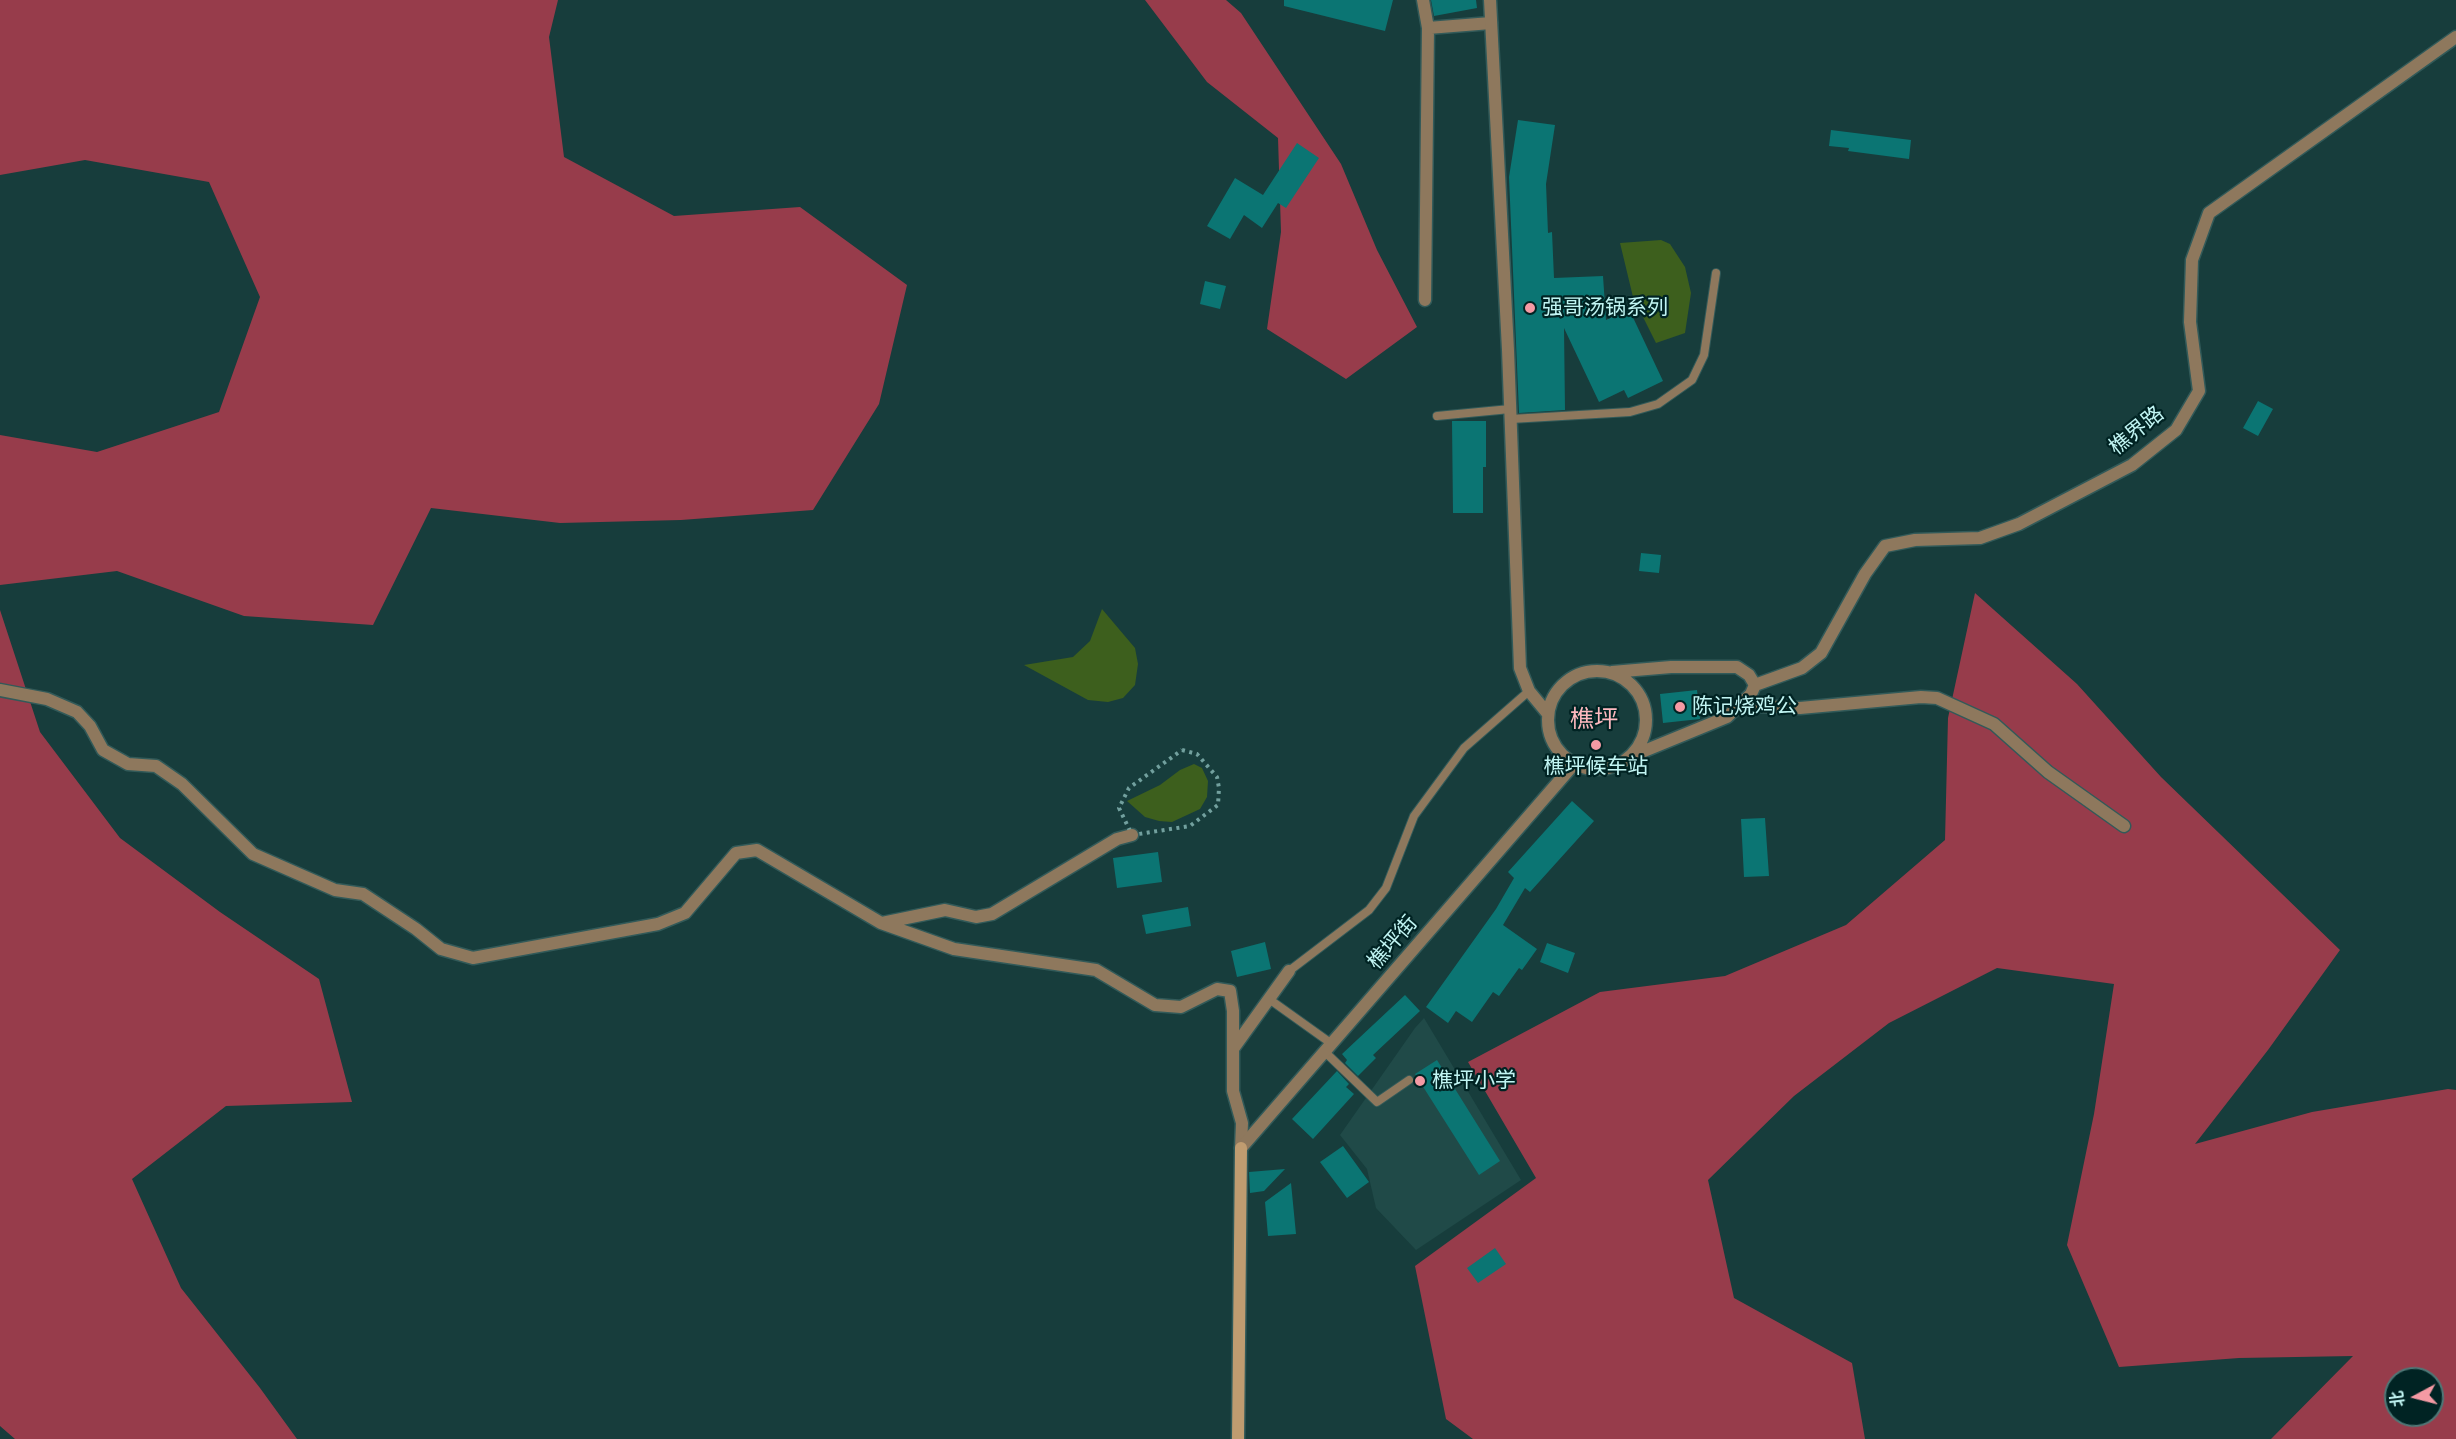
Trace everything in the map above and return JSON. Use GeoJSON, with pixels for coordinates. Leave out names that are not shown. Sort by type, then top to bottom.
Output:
{"type":"FeatureCollection","features":[{"type":"Feature","properties":{"kind":"main road"},"geometry":{"type":"LineString","coordinates":[[1238,1439],[1241,1148]]}},
{"type":"Feature","properties":{"kind":"street"},"geometry":{"type":"LineString","coordinates":[[1423,0],[1428,28],[1425,300]]}},
{"type":"Feature","properties":{"kind":"street"},"geometry":{"type":"LineString","coordinates":[[1490,0],[1520,668],[1529,690],[1548,714]]}},
{"type":"Feature","properties":{"kind":"street"},"geometry":{"type":"LineString","coordinates":[[1428,28],[1491,23]]}},
{"type":"Feature","properties":{"kind":"street","name":"樵界路"},"geometry":{"type":"LineString","coordinates":[[1755,685],[1802,668],[1821,653],[1865,574],[1885,546],[1915,540],[1980,538],[2019,524],[2132,465],[2176,430],[2199,391],[2190,322],[2192,260],[2209,213],[2456,37]]}},
{"type":"Feature","properties":{"kind":"street"},"geometry":{"type":"LineString","coordinates":[[1671,667],[1737,667],[1749,675],[1755,685],[1751,694],[1727,717],[1629,757],[1608,768],[1597,769],[1574,764],[1564,757],[1551,738],[1548,714],[1557,692],[1574,676],[1585,672],[1671,667]]}},
{"type":"Feature","properties":{"kind":"street"},"geometry":{"type":"LineString","coordinates":[[1609,672],[1630,684],[1643,703],[1644,732],[1637,748],[1629,757]]}},
{"type":"Feature","properties":{"kind":"street"},"geometry":{"type":"LineString","coordinates":[[0,690],[47,699],[77,712],[90,726],[103,750],[128,764],[156,766],[182,784],[252,854],[335,890],[363,894],[416,928],[441,948],[473,958],[658,924],[685,913],[736,853],[757,850],[880,923],[954,948],[1096,970],[1155,1005],[1181,1007],[1217,989],[1230,991],[1233,1011],[1233,1091],[1242,1123],[1241,1148]]}},
{"type":"Feature","properties":{"kind":"street"},"geometry":{"type":"LineString","coordinates":[[1740,705],[1800,708],[1921,697],[1936,698],[1994,724],[2048,772],[2124,826]]}},
{"type":"Feature","properties":{"kind":"street","name":"樵坪街"},"geometry":{"type":"LineString","coordinates":[[1241,1148],[1574,764]]}},
{"type":"Feature","properties":{"kind":"street"},"geometry":{"type":"LineString","coordinates":[[880,923],[945,910],[976,917],[992,914],[1117,839],[1132,835]]}},
{"type":"Feature","properties":{"kind":"street"},"geometry":{"type":"LineString","coordinates":[[1233,1049],[1289,971]]}},
{"type":"Feature","properties":{"kind":"lane"},"geometry":{"type":"LineString","coordinates":[[1437,416],[1630,412],[1658,404],[1692,380],[1704,355],[1716,273]]}},
{"type":"Feature","properties":{"kind":"lane"},"geometry":{"type":"LineString","coordinates":[[1289,971],[1369,910],[1386,888],[1414,816],[1464,748],[1529,690]]}},
{"type":"Feature","properties":{"kind":"lane"},"geometry":{"type":"LineString","coordinates":[[1269,999],[1328,1048],[1377,1102],[1409,1080]]}},
{"type":"Feature","properties":{"kind":"path"},"geometry":{"type":"LineString","coordinates":[[1182,750],[1197,754],[1216,777],[1219,788],[1218,805],[1190,826],[1132,835],[1119,808],[1129,788],[1182,750]]}},
{"type":"Feature","properties":{"kind":"shaded area"},"geometry":{"type":"Polygon","coordinates":[[[0,0],[558,0],[549,37],[564,157],[674,216],[800,207],[907,285],[879,404],[813,510],[681,520],[560,523],[431,508],[373,625],[244,616],[117,571],[0,585],[0,435],[97,452],[219,412],[260,297],[209,182],[85,160],[0,175],[0,0]]]}},
{"type":"Feature","properties":{"kind":"shaded area"},"geometry":{"type":"Polygon","coordinates":[[[1145,0],[1226,0],[1241,13],[1341,164],[1377,250],[1417,327],[1346,379],[1267,329],[1281,232],[1278,138],[1207,82],[1145,0]]]}},
{"type":"Feature","properties":{"kind":"shaded area"},"geometry":{"type":"Polygon","coordinates":[[[1661,240],[1670,244],[1685,267],[1691,293],[1685,333],[1656,343],[1633,297],[1620,243],[1661,240]]]}},
{"type":"Feature","properties":{"kind":"shaded area"},"geometry":{"type":"Polygon","coordinates":[[[1975,593],[2077,684],[2161,777],[2340,950],[2268,1050],[2195,1144],[2312,1112],[2448,1089],[2456,1090],[2456,1439],[2271,1439],[2353,1356],[2239,1358],[2119,1367],[2067,1245],[2094,1114],[2114,984],[1997,968],[1889,1023],[1794,1096],[1708,1180],[1734,1298],[1852,1363],[1865,1439],[1473,1439],[1446,1419],[1415,1266],[1536,1178],[1468,1062],[1600,992],[1725,976],[1846,925],[1945,840],[1948,718],[1975,593]]]}},
{"type":"Feature","properties":{"kind":"shaded area"},"geometry":{"type":"Polygon","coordinates":[[[1102,609],[1135,648],[1138,664],[1135,685],[1123,698],[1108,702],[1088,700],[1024,665],[1073,657],[1090,641],[1102,609]]]}},
{"type":"Feature","properties":{"kind":"shaded area"},"geometry":{"type":"Polygon","coordinates":[[[0,610],[40,732],[120,838],[220,912],[319,979],[352,1102],[226,1106],[132,1179],[181,1288],[297,1439],[15,1439],[0,1426],[0,610]]]}},
{"type":"Feature","properties":{"kind":"shaded area"},"geometry":{"type":"Polygon","coordinates":[[[1194,764],[1202,768],[1208,781],[1207,797],[1200,809],[1172,822],[1159,821],[1145,817],[1127,801],[1160,785],[1180,770],[1194,764]]]}},
{"type":"Feature","properties":{"kind":"shaded area","name":"樵坪小学"},"geometry":{"type":"Polygon","coordinates":[[[1424,1018],[1521,1180],[1416,1250],[1376,1208],[1367,1169],[1340,1135],[1424,1018]]]}},
{"type":"Feature","properties":{"kind":"building"},"geometry":{"type":"Polygon","coordinates":[[[1284,0],[1393,0],[1385,31],[1284,6],[1284,0]]]}},
{"type":"Feature","properties":{"kind":"building"},"geometry":{"type":"Polygon","coordinates":[[[1431,0],[1476,0],[1477,8],[1434,16],[1431,0]]]}},
{"type":"Feature","properties":{"kind":"building"},"geometry":{"type":"Polygon","coordinates":[[[1518,120],[1555,125],[1546,184],[1548,233],[1552,232],[1554,278],[1603,276],[1606,320],[1629,309],[1663,381],[1628,398],[1624,390],[1599,402],[1564,328],[1565,410],[1519,413],[1509,177],[1518,120]]]}},
{"type":"Feature","properties":{"kind":"building"},"geometry":{"type":"Polygon","coordinates":[[[1831,130],[1911,140],[1909,159],[1848,151],[1849,148],[1829,146],[1831,130]]]}},
{"type":"Feature","properties":{"kind":"building"},"geometry":{"type":"Polygon","coordinates":[[[1297,143],[1319,158],[1286,208],[1278,203],[1262,228],[1244,215],[1230,239],[1207,226],[1235,178],[1263,195],[1297,143]]]}},
{"type":"Feature","properties":{"kind":"building"},"geometry":{"type":"Polygon","coordinates":[[[1205,281],[1226,286],[1220,309],[1200,304],[1205,281]]]}},
{"type":"Feature","properties":{"kind":"building"},"geometry":{"type":"Polygon","coordinates":[[[2258,401],[2273,409],[2258,436],[2243,428],[2258,401]]]}},
{"type":"Feature","properties":{"kind":"building"},"geometry":{"type":"Polygon","coordinates":[[[1452,421],[1486,421],[1483,513],[1453,513],[1452,421]]]}},
{"type":"Feature","properties":{"kind":"building"},"geometry":{"type":"Polygon","coordinates":[[[1641,553],[1661,555],[1659,573],[1639,571],[1641,553]]]}},
{"type":"Feature","properties":{"kind":"building","name":"陈记烧鸡公"},"geometry":{"type":"Polygon","coordinates":[[[1697,690],[1700,719],[1663,723],[1660,694],[1697,690]]]}},
{"type":"Feature","properties":{"kind":"building"},"geometry":{"type":"Polygon","coordinates":[[[1572,801],[1594,821],[1530,892],[1525,888],[1503,925],[1537,949],[1522,970],[1519,968],[1499,996],[1493,992],[1472,1022],[1456,1011],[1448,1023],[1426,1007],[1496,909],[1514,878],[1508,872],[1572,801]]]}},
{"type":"Feature","properties":{"kind":"building"},"geometry":{"type":"Polygon","coordinates":[[[1765,818],[1769,876],[1744,877],[1741,819],[1765,818]]]}},
{"type":"Feature","properties":{"kind":"building"},"geometry":{"type":"Polygon","coordinates":[[[1158,852],[1162,882],[1117,888],[1113,858],[1158,852]]]}},
{"type":"Feature","properties":{"kind":"building"},"geometry":{"type":"Polygon","coordinates":[[[1188,907],[1191,926],[1146,934],[1142,915],[1188,907]]]}},
{"type":"Feature","properties":{"kind":"building"},"geometry":{"type":"Polygon","coordinates":[[[1265,942],[1271,969],[1237,977],[1231,951],[1265,942]]]}},
{"type":"Feature","properties":{"kind":"building"},"geometry":{"type":"Polygon","coordinates":[[[1547,943],[1575,953],[1568,973],[1540,962],[1547,943]]]}},
{"type":"Feature","properties":{"kind":"building"},"geometry":{"type":"Polygon","coordinates":[[[1405,995],[1420,1011],[1373,1055],[1376,1058],[1358,1076],[1345,1063],[1347,1060],[1342,1054],[1405,995]]]}},
{"type":"Feature","properties":{"kind":"building"},"geometry":{"type":"Polygon","coordinates":[[[1437,1060],[1500,1161],[1479,1175],[1415,1074],[1437,1060]]]}},
{"type":"Feature","properties":{"kind":"building"},"geometry":{"type":"Polygon","coordinates":[[[1337,1071],[1349,1084],[1346,1087],[1354,1094],[1313,1139],[1292,1119],[1337,1071]]]}},
{"type":"Feature","properties":{"kind":"building"},"geometry":{"type":"Polygon","coordinates":[[[1343,1146],[1369,1182],[1347,1198],[1320,1162],[1343,1146]]]}},
{"type":"Feature","properties":{"kind":"building"},"geometry":{"type":"Polygon","coordinates":[[[1285,1169],[1264,1191],[1250,1193],[1249,1172],[1285,1169]]]}},
{"type":"Feature","properties":{"kind":"building"},"geometry":{"type":"Polygon","coordinates":[[[1291,1183],[1296,1234],[1268,1236],[1265,1202],[1291,1183]]]}},
{"type":"Feature","properties":{"kind":"building"},"geometry":{"type":"Polygon","coordinates":[[[1495,1248],[1506,1264],[1478,1283],[1467,1268],[1495,1248]]]}},
{"type":"Feature","properties":{"kind":"place","name":"强哥汤锅系列"},"geometry":{"type":"Point","coordinates":[1530,308]}},
{"type":"Feature","properties":{"kind":"place","name":"陈记烧鸡公"},"geometry":{"type":"Point","coordinates":[1680,707]}},
{"type":"Feature","properties":{"kind":"place","name":"樵坪候车站"},"geometry":{"type":"Point","coordinates":[1596,745]}},
{"type":"Feature","properties":{"kind":"place","name":"樵坪小学"},"geometry":{"type":"Point","coordinates":[1420,1081]}},
{"type":"Feature","properties":{"kind":"district","name":"樵坪"},"geometry":{"type":"Point","coordinates":[1594,720]}}]}
